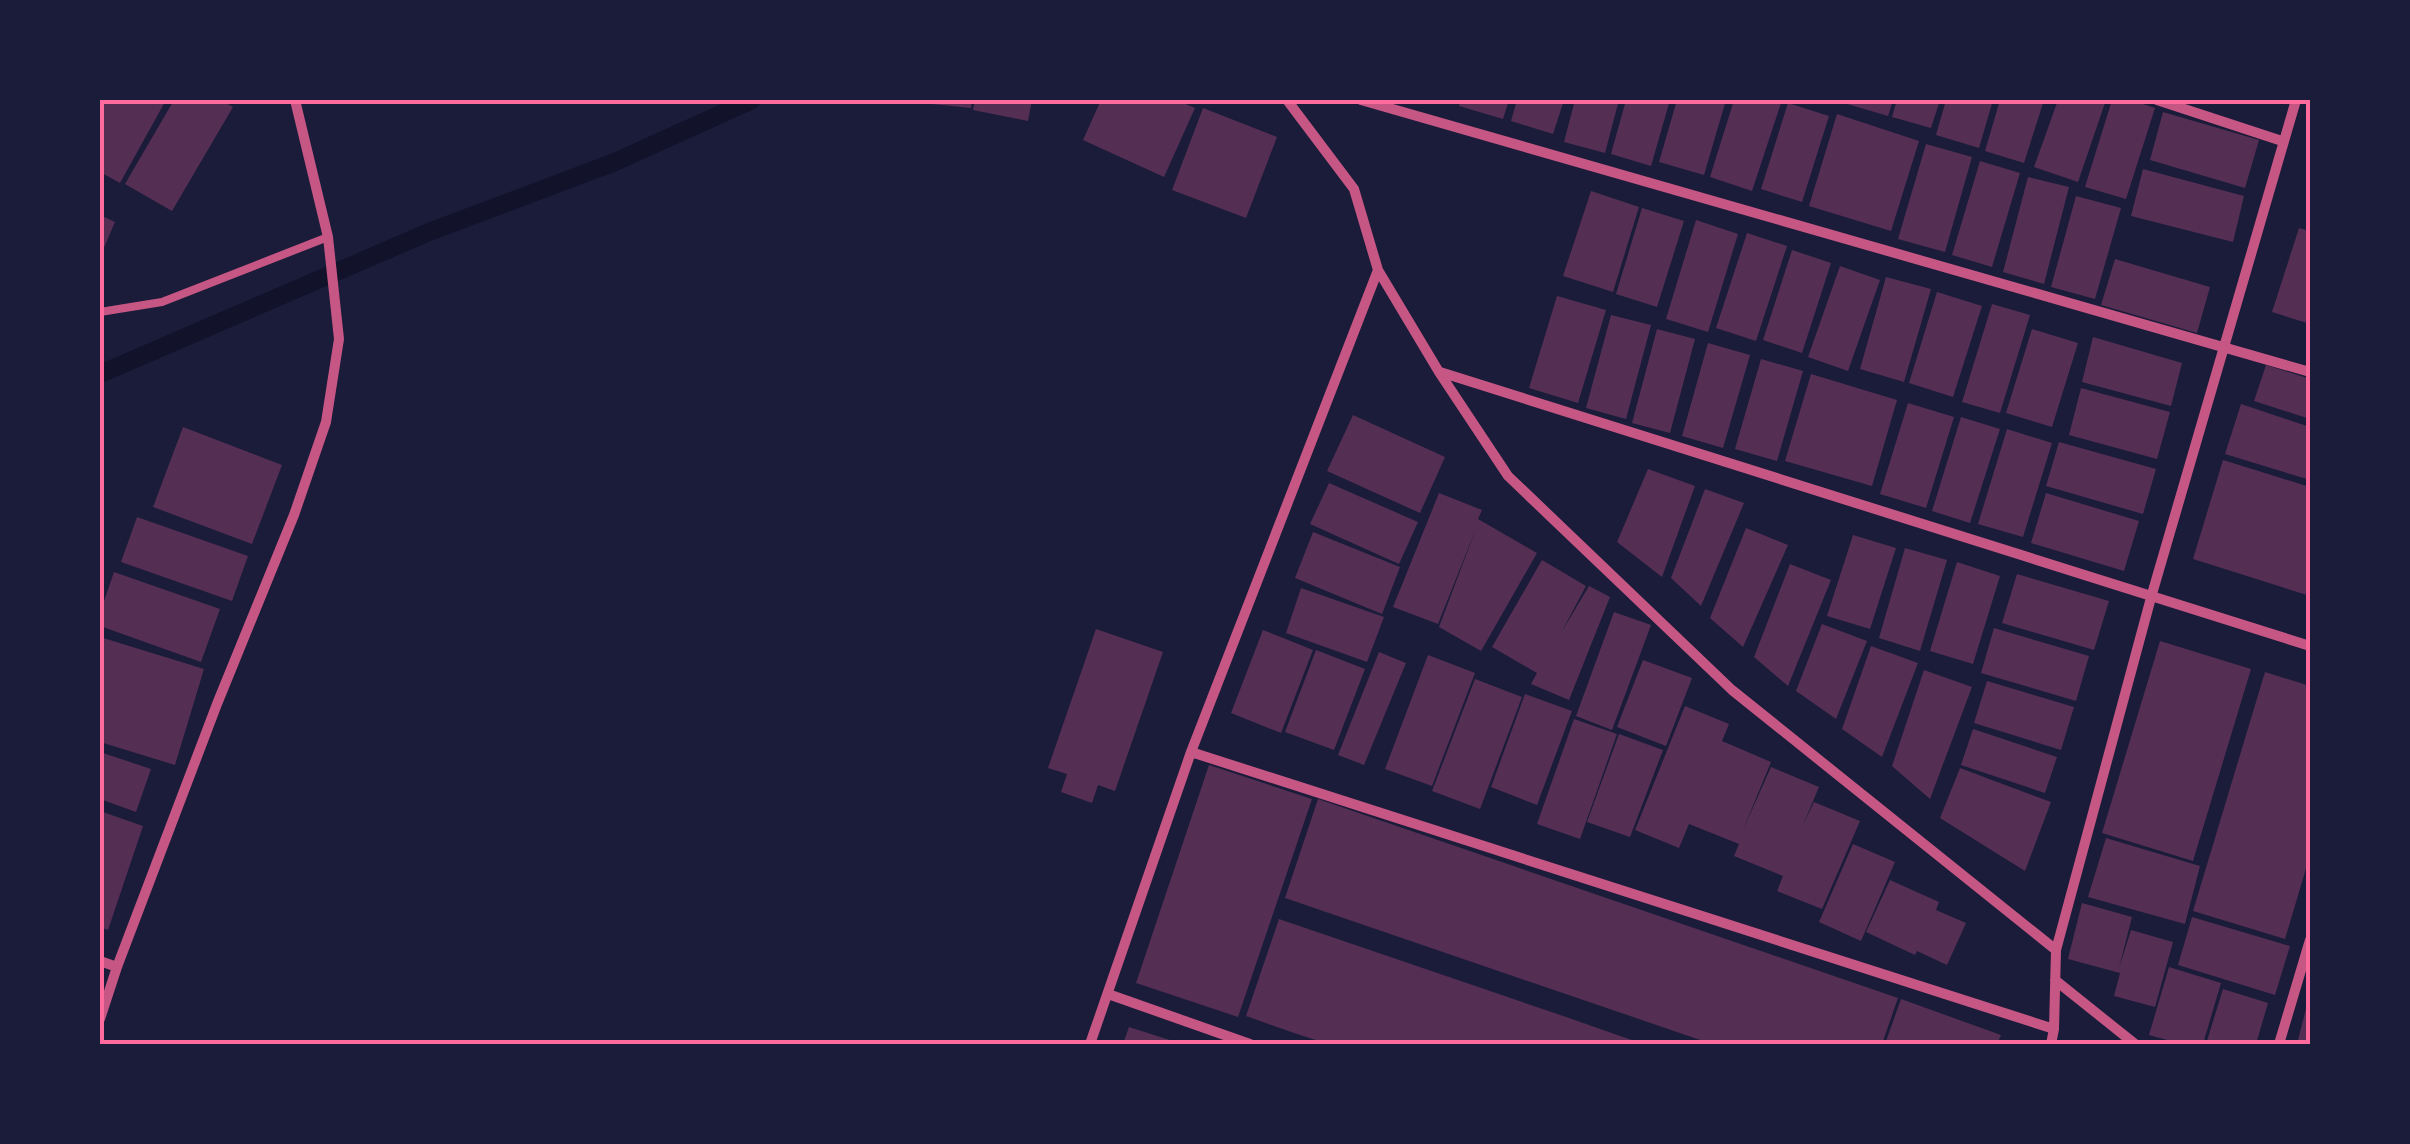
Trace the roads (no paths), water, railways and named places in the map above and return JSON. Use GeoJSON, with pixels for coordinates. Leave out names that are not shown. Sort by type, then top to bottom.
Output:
{"type":"FeatureCollection","features":[{"type":"Feature","properties":{"kind":"street"},"geometry":{"type":"LineString","coordinates":[[100,1019],[116,967],[294,515],[326,422],[339,339],[328,237],[295,100]]}},
{"type":"Feature","properties":{"kind":"street"},"geometry":{"type":"LineString","coordinates":[[1287,100],[1354,189],[1378,270],[1508,476],[1732,690],[2056,950]]}},
{"type":"Feature","properties":{"kind":"street"},"geometry":{"type":"LineString","coordinates":[[1361,100],[2310,372]]}},
{"type":"Feature","properties":{"kind":"street"},"geometry":{"type":"LineString","coordinates":[[2157,100],[2282,141]]}},
{"type":"Feature","properties":{"kind":"street"},"geometry":{"type":"LineString","coordinates":[[2051,1044],[2056,950],[2222,344],[2296,100]]}},
{"type":"Feature","properties":{"kind":"street"},"geometry":{"type":"LineString","coordinates":[[1090,1044],[1191,752],[1378,270]]}},
{"type":"Feature","properties":{"kind":"street"},"geometry":{"type":"LineString","coordinates":[[1439,372],[2310,646]]}},
{"type":"Feature","properties":{"kind":"street"},"geometry":{"type":"LineString","coordinates":[[1191,752],[2054,1029]]}},
{"type":"Feature","properties":{"kind":"street"},"geometry":{"type":"LineString","coordinates":[[2280,1044],[2310,940]]}},
{"type":"Feature","properties":{"kind":"street"},"geometry":{"type":"LineString","coordinates":[[100,961],[116,967]]}},
{"type":"Feature","properties":{"kind":"street"},"geometry":{"type":"LineString","coordinates":[[2055,980],[2135,1044]]}},
{"type":"Feature","properties":{"kind":"street"},"geometry":{"type":"LineString","coordinates":[[1108,994],[1250,1044]]}},
{"type":"Feature","properties":{"kind":"lane"},"geometry":{"type":"LineString","coordinates":[[100,312],[162,302],[328,237]]}},
{"type":"Feature","properties":{"kind":"waterway"},"geometry":{"type":"LineString","coordinates":[[100,374],[429,232],[615,162],[752,100]]}}]}
